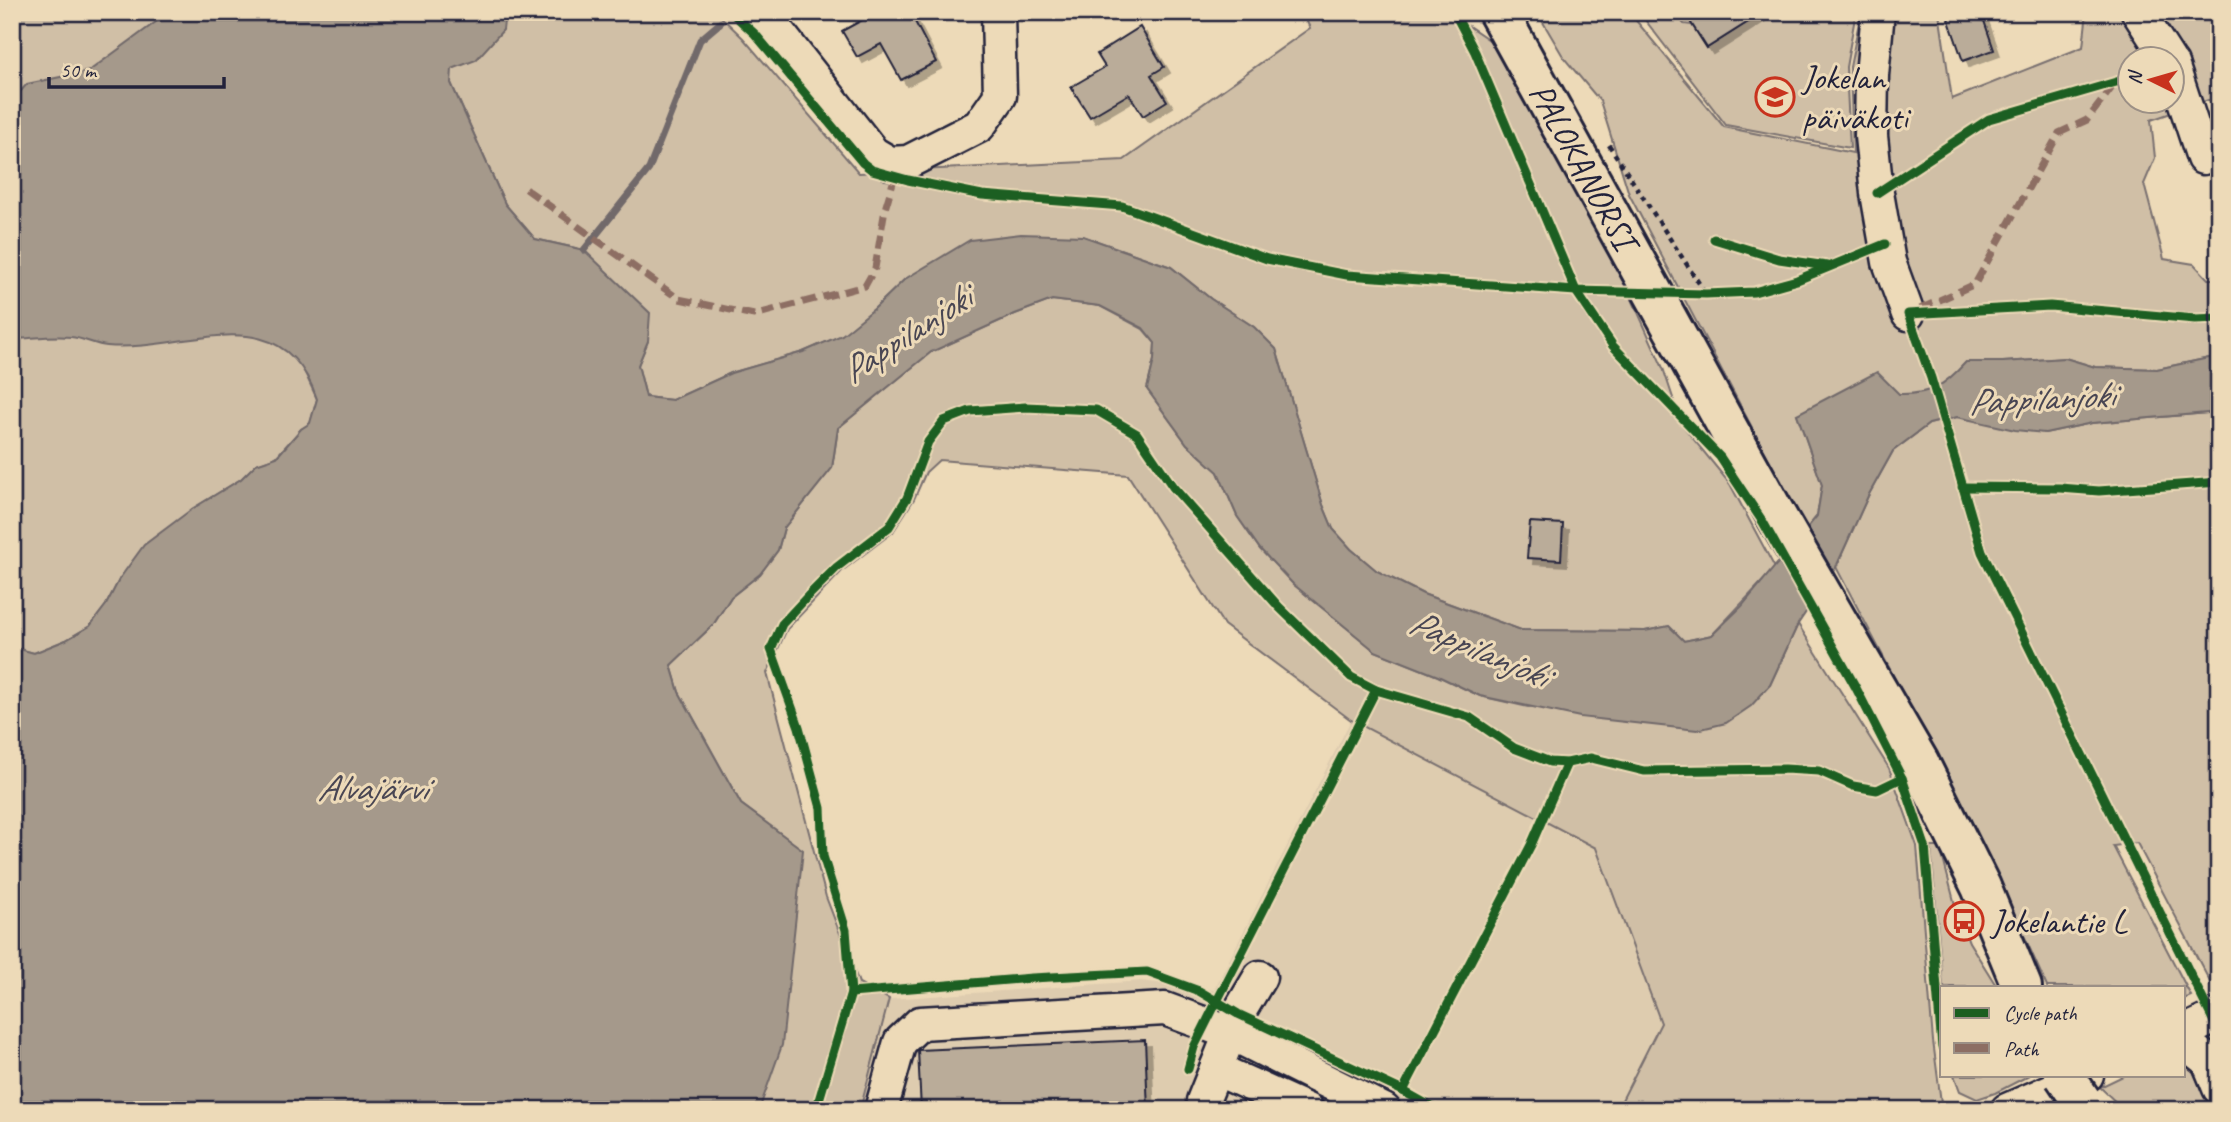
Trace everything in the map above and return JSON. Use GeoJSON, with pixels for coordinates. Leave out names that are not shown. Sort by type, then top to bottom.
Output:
{"type":"FeatureCollection","features":[{"type":"Feature","properties":{"kind":"main road","name":"PALOKANORSI"},"geometry":{"type":"LineString","coordinates":[[1498,12],[1772,508],[1919,762],[1981,887],[2022,986]]}},
{"type":"Feature","properties":{"kind":"street"},"geometry":{"type":"LineString","coordinates":[[759,12],[771,23],[873,153],[890,163],[908,162],[979,126],[1000,96],[998,12]]}},
{"type":"Feature","properties":{"kind":"street"},"geometry":{"type":"LineString","coordinates":[[1878,12],[1872,75],[1873,159],[1889,262],[1908,314]]}},
{"type":"Feature","properties":{"kind":"street"},"geometry":{"type":"LineString","coordinates":[[2138,12],[2160,46]]}},
{"type":"Feature","properties":{"kind":"street"},"geometry":{"type":"LineString","coordinates":[[2186,106],[2203,158]]}},
{"type":"Feature","properties":{"kind":"street"},"geometry":{"type":"LineString","coordinates":[[1203,1110],[1203,1101],[1238,1014],[1260,977]]}},
{"type":"Feature","properties":{"kind":"street"},"geometry":{"type":"LineString","coordinates":[[881,1110],[900,1042],[920,1023],[1166,1009],[1230,1033],[1384,1110]]}},
{"type":"Feature","properties":{"kind":"street"},"geometry":{"type":"LineString","coordinates":[[2186,1031],[2219,1015]]}},
{"type":"Feature","properties":{"kind":"street"},"geometry":{"type":"LineString","coordinates":[[2186,1044],[2208,1061],[2219,1088]]}},
{"type":"Feature","properties":{"kind":"street"},"geometry":{"type":"LineString","coordinates":[[1216,1069],[1307,1110]]}},
{"type":"Feature","properties":{"kind":"street"},"geometry":{"type":"LineString","coordinates":[[2007,1110],[2082,1094]]}},
{"type":"Feature","properties":{"kind":"path"},"geometry":{"type":"LineString","coordinates":[[1607,142],[1701,294],[1718,294]]}},
{"type":"Feature","properties":{"kind":"shaded area"},"geometry":{"type":"Polygon","coordinates":[[[12,12],[211,12],[160,19],[12,234],[12,12]]]}},
{"type":"Feature","properties":{"kind":"shaded area"},"geometry":{"type":"Polygon","coordinates":[[[452,12],[716,12],[743,38],[859,173],[1124,160],[1310,28],[1302,12],[1448,12],[1498,46],[1601,230],[1663,368],[1682,425],[1730,484],[1775,568],[1712,635],[1684,641],[1669,626],[1645,631],[1521,630],[1423,594],[1377,571],[1333,529],[1323,505],[1276,349],[1254,327],[1211,299],[1171,267],[1083,236],[905,279],[843,335],[803,352],[731,373],[672,400],[646,397],[638,365],[648,341],[584,250],[535,239],[505,204],[451,83],[452,12]]]}},
{"type":"Feature","properties":{"kind":"shaded area"},"geometry":{"type":"Polygon","coordinates":[[[1537,12],[1629,12],[1724,127],[1853,153],[1850,67],[1861,12],[1939,12],[1952,99],[2083,47],[2087,12],[2219,12],[2219,101],[2208,100],[2186,108],[2186,46],[2116,46],[2116,116],[2162,116],[2151,120],[2155,158],[2144,184],[2164,259],[2194,264],[2208,279],[2219,279],[2219,360],[2209,358],[2157,369],[2095,367],[2065,358],[1966,362],[1949,381],[1921,395],[1899,394],[1797,414],[1822,485],[1817,516],[1806,530],[1629,194],[1600,101],[1564,58],[1537,12]]]}},
{"type":"Feature","properties":{"kind":"shaded area","name":"Jokelan päiväkoti"},"geometry":{"type":"Polygon","coordinates":[[[1639,12],[1680,12],[1679,18],[1684,24],[1692,25],[1707,48],[1764,12],[1856,12],[1846,67],[1850,148],[1726,125],[1639,12]]]}},
{"type":"Feature","properties":{"kind":"shaded area"},"geometry":{"type":"Polygon","coordinates":[[[1052,300],[1100,306],[1143,329],[1155,343],[1147,389],[1187,444],[1218,472],[1237,516],[1260,549],[1293,584],[1375,651],[1480,696],[1528,707],[1770,685],[1798,624],[1889,768],[1917,846],[1933,1041],[1942,1110],[1617,1110],[1661,1023],[1596,848],[1351,720],[1224,625],[1128,475],[939,460],[926,472],[914,499],[893,532],[842,571],[787,629],[767,673],[826,897],[859,983],[889,999],[860,1110],[722,1110],[802,850],[741,804],[679,692],[671,665],[713,625],[731,597],[760,574],[778,550],[784,528],[832,468],[838,428],[931,352],[1052,300]]]}},
{"type":"Feature","properties":{"kind":"shaded area"},"geometry":{"type":"Polygon","coordinates":[[[12,312],[225,316],[283,347],[301,364],[317,399],[310,424],[301,429],[276,457],[256,464],[241,479],[192,509],[120,578],[106,605],[90,626],[66,640],[34,653],[12,647],[12,312]]]}},
{"type":"Feature","properties":{"kind":"shaded area"},"geometry":{"type":"Polygon","coordinates":[[[2219,412],[2219,999],[2137,843],[2113,846],[2186,986],[2047,986],[1989,857],[1836,567],[1868,496],[1893,451],[1929,424],[1957,417],[2045,433],[2092,423],[2219,412]]]}},
{"type":"Feature","properties":{"kind":"shaded area"},"geometry":{"type":"Polygon","coordinates":[[[1351,720],[1596,848],[1661,1023],[1617,1110],[860,1110],[889,999],[1141,981],[1214,990],[1351,720]]]}},
{"type":"Feature","properties":{"kind":"shaded area"},"geometry":{"type":"Polygon","coordinates":[[[1931,847],[1940,847],[1955,905],[1969,942],[1996,986],[1943,986],[1931,847]]]}},
{"type":"Feature","properties":{"kind":"shaded area"},"geometry":{"type":"Polygon","coordinates":[[[2186,1062],[2191,1067],[2211,1110],[2124,1110],[2100,1087],[2123,1076],[2186,1076],[2186,1062]]]}},
{"type":"Feature","properties":{"kind":"shaded area"},"geometry":{"type":"Polygon","coordinates":[[[1954,1076],[2028,1076],[1977,1099],[1960,1091],[1954,1076]]]}},
{"type":"Feature","properties":{"kind":"water","name":"Alvajärvi"},"geometry":{"type":"Polygon","coordinates":[[[211,12],[505,12],[503,30],[476,60],[452,69],[451,83],[505,204],[535,239],[584,250],[650,313],[648,341],[638,365],[646,397],[672,400],[731,373],[803,352],[842,335],[905,279],[970,240],[1021,234],[1083,236],[1171,267],[1211,299],[1254,327],[1276,349],[1323,505],[1333,529],[1351,549],[1377,571],[1423,594],[1521,630],[1645,631],[1669,626],[1684,641],[1712,635],[1742,606],[1817,516],[1822,485],[1797,414],[1877,372],[1899,394],[1910,394],[1937,387],[1966,362],[2065,358],[2095,367],[2157,369],[2209,358],[2219,360],[2219,412],[2092,423],[2045,433],[2015,430],[1957,417],[1929,424],[1893,451],[1868,496],[1836,567],[1798,624],[1770,685],[1751,706],[1726,723],[1697,730],[1580,717],[1480,696],[1375,651],[1293,584],[1260,549],[1237,516],[1218,472],[1187,444],[1147,389],[1155,343],[1143,328],[1100,306],[1052,300],[931,352],[838,428],[832,468],[784,528],[778,550],[760,574],[731,597],[713,625],[671,665],[679,692],[741,804],[803,850],[782,1045],[759,1110],[12,1110],[12,647],[34,653],[66,640],[90,626],[144,545],[192,509],[241,479],[256,464],[277,457],[301,429],[310,423],[317,399],[301,367],[280,347],[256,337],[229,335],[138,346],[107,346],[65,336],[12,341],[12,101],[27,84],[89,71],[160,19],[211,12]]]}},
{"type":"Feature","properties":{"kind":"building"},"geometry":{"type":"Polygon","coordinates":[[[877,12],[910,12],[936,62],[901,80],[881,44],[857,57],[842,31],[877,12]]]}},
{"type":"Feature","properties":{"kind":"building"},"geometry":{"type":"Polygon","coordinates":[[[1684,12],[1764,12],[1707,48],[1684,12]]]}},
{"type":"Feature","properties":{"kind":"building"},"geometry":{"type":"Polygon","coordinates":[[[1946,12],[1981,12],[1994,50],[1963,61],[1946,12]]]}},
{"type":"Feature","properties":{"kind":"building"},"geometry":{"type":"Polygon","coordinates":[[[1140,27],[1164,67],[1151,75],[1167,101],[1143,116],[1129,94],[1090,117],[1071,87],[1105,67],[1097,54],[1140,27]]]}},
{"type":"Feature","properties":{"kind":"building"},"geometry":{"type":"Polygon","coordinates":[[[1530,522],[1563,524],[1561,560],[1527,558],[1530,522]]]}},
{"type":"Feature","properties":{"kind":"building"},"geometry":{"type":"Polygon","coordinates":[[[1145,1040],[1148,1110],[921,1110],[918,1050],[1145,1040]]]}},
{"type":"Feature","properties":{"kind":"waterway"},"geometry":{"type":"LineString","coordinates":[[584,250],[649,169],[700,40],[720,23]]}},
{"type":"Feature","properties":{"kind":"marked path"},"geometry":{"type":"LineString","coordinates":[[1920,309],[1975,284],[2059,133],[2087,120],[2114,85]]}},
{"type":"Feature","properties":{"kind":"marked path"},"geometry":{"type":"LineString","coordinates":[[526,189],[679,299],[754,315],[865,286],[875,268],[885,209],[895,176]]}},
{"type":"Feature","properties":{"kind":"cycle path"},"geometry":{"type":"LineString","coordinates":[[731,12],[755,34],[863,163],[872,170],[982,195],[1122,206],[1267,259],[1347,275],[1576,291],[1706,294],[1754,292],[1797,280],[1885,244]]}},
{"type":"Feature","properties":{"kind":"cycle path"},"geometry":{"type":"LineString","coordinates":[[1454,12],[1475,52],[1576,291],[1613,346],[1720,457],[1763,522],[1855,686],[1902,778],[1925,846],[1940,1023]]}},
{"type":"Feature","properties":{"kind":"cycle path"},"geometry":{"type":"LineString","coordinates":[[1877,193],[1989,119],[2116,82]]}},
{"type":"Feature","properties":{"kind":"cycle path"},"geometry":{"type":"LineString","coordinates":[[1714,239],[1779,259],[1827,266]]}},
{"type":"Feature","properties":{"kind":"cycle path"},"geometry":{"type":"LineString","coordinates":[[2219,318],[2195,319],[2050,306],[1908,314],[1931,378],[1982,552],[2219,1032]]}},
{"type":"Feature","properties":{"kind":"cycle path"},"geometry":{"type":"LineString","coordinates":[[1437,1110],[1403,1091],[1238,1014],[1199,991],[1147,972],[1032,978],[851,993],[846,930],[823,856],[821,808],[799,727],[771,649],[782,624],[808,596],[837,567],[889,527],[907,498],[928,442],[944,421],[970,411],[1025,407],[1096,410],[1137,434],[1173,487],[1279,607],[1351,677],[1376,690],[1469,717],[1514,748],[1550,762],[1567,763],[1591,758],[1644,771],[1819,771],[1853,786],[1877,790],[1902,778]]}},
{"type":"Feature","properties":{"kind":"cycle path"},"geometry":{"type":"LineString","coordinates":[[1962,487],[2099,491],[2219,482]]}},
{"type":"Feature","properties":{"kind":"cycle path"},"geometry":{"type":"LineString","coordinates":[[1188,1069],[1194,1047],[1376,690]]}},
{"type":"Feature","properties":{"kind":"cycle path"},"geometry":{"type":"LineString","coordinates":[[1403,1091],[1531,845],[1567,763]]}},
{"type":"Feature","properties":{"kind":"cycle path"},"geometry":{"type":"LineString","coordinates":[[816,1110],[851,993]]}},
{"type":"Feature","properties":{"kind":"place","name":"Jokelan päiväkoti"},"geometry":{"type":"Point","coordinates":[1775,97]}},
{"type":"Feature","properties":{"kind":"place","name":"Jokelantie L"},"geometry":{"type":"Point","coordinates":[1964,921]}},
{"type":"Feature","properties":{"kind":"water label","name":"Pappilanjoki"},"geometry":{"type":"Point","coordinates":[906,334]}},
{"type":"Feature","properties":{"kind":"water label","name":"Pappilanjoki"},"geometry":{"type":"Point","coordinates":[2041,398]}},
{"type":"Feature","properties":{"kind":"water label","name":"Pappilanjoki"},"geometry":{"type":"Point","coordinates":[1479,648]}}]}
